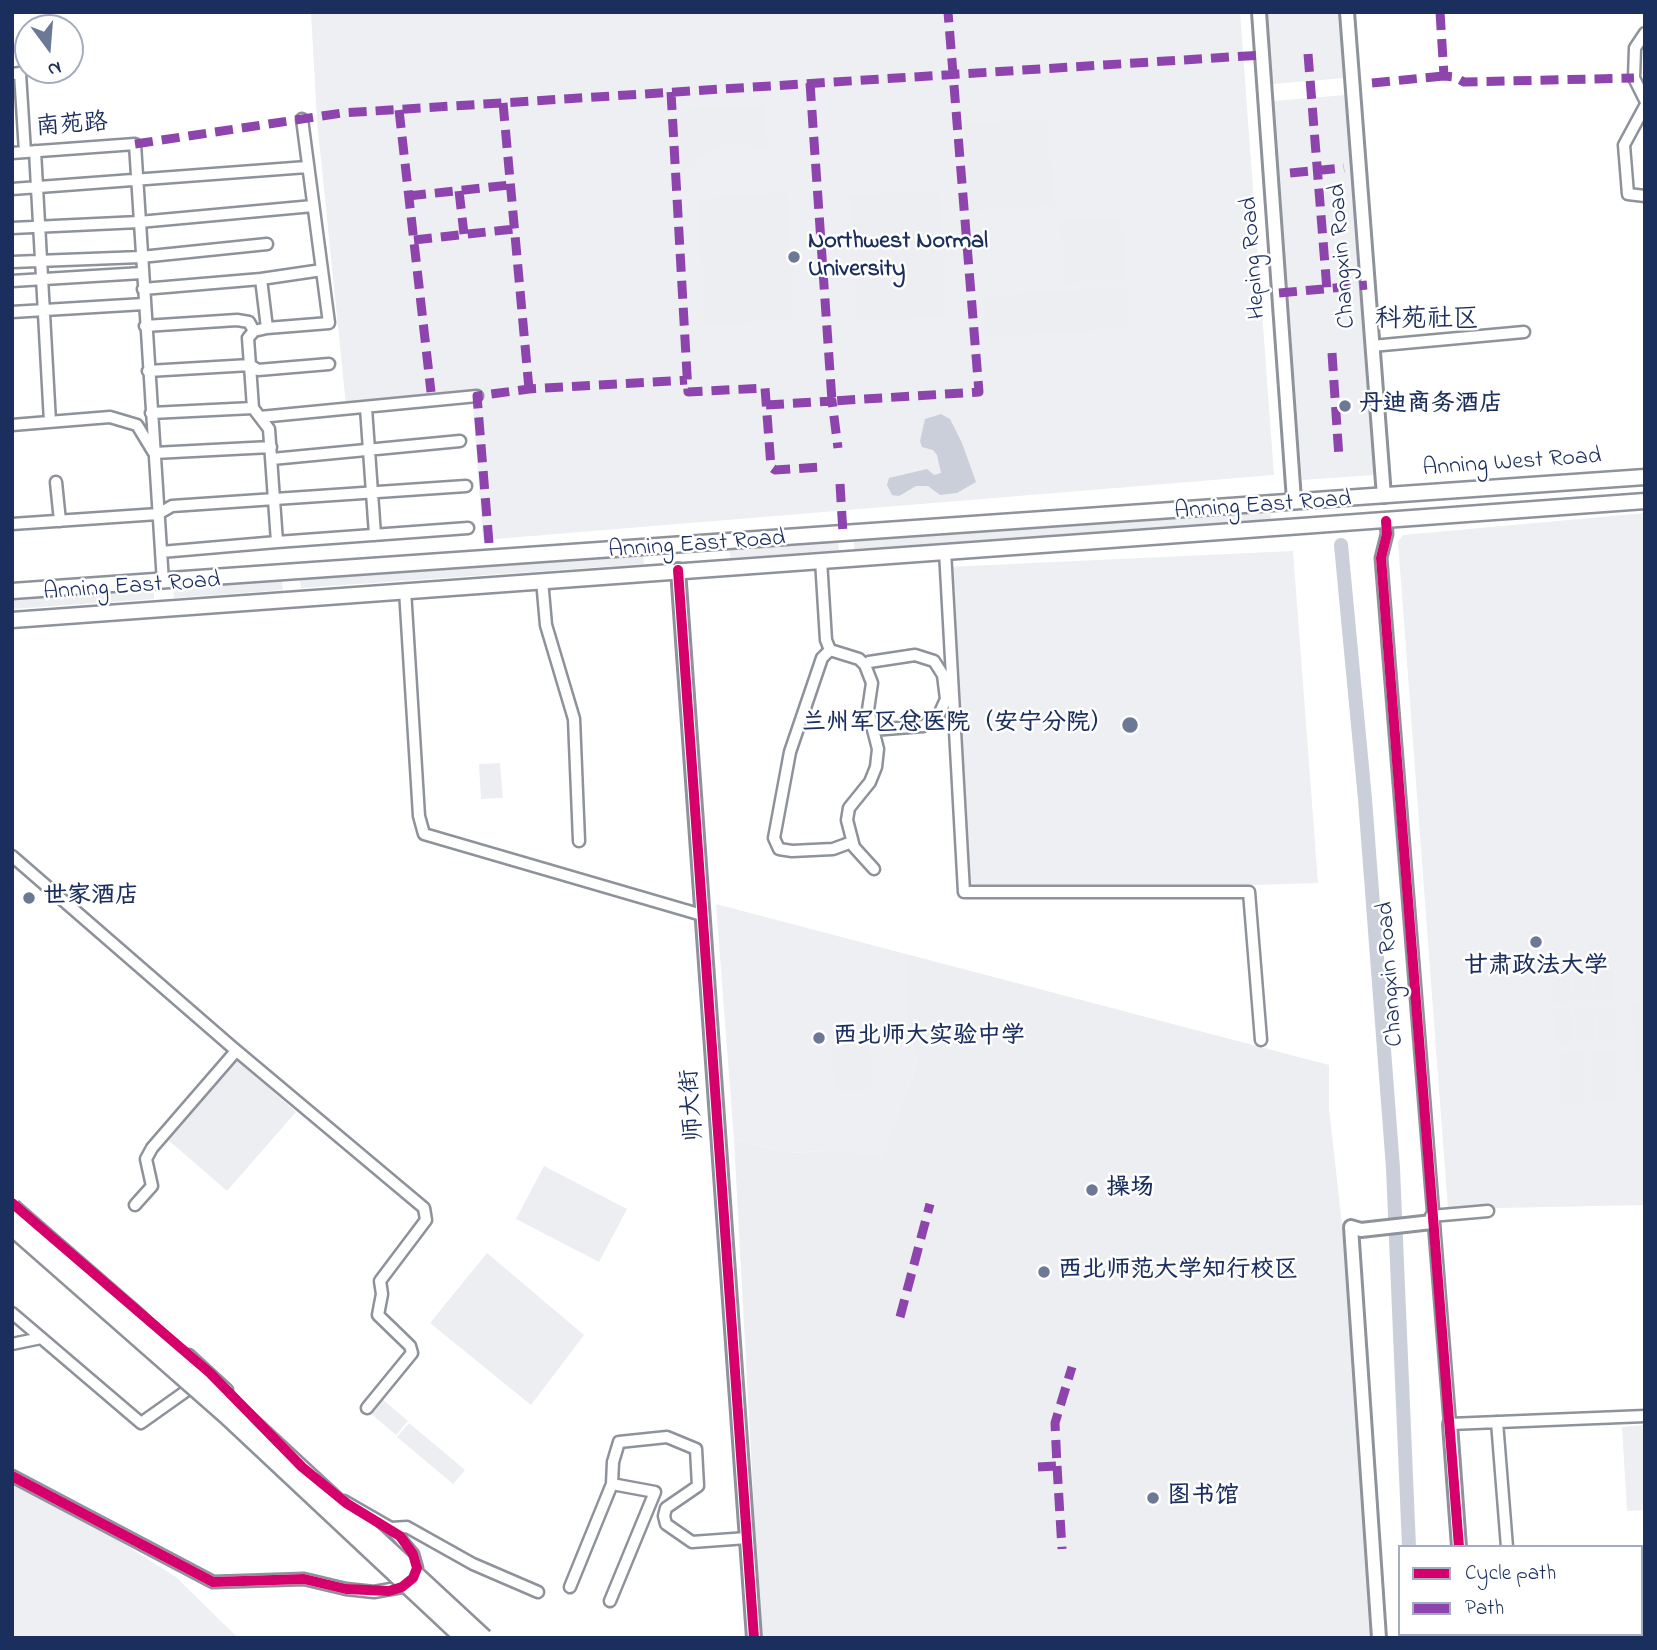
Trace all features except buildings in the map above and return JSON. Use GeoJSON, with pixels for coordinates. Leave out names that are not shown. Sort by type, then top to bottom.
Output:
{"type":"FeatureCollection","features":[{"type":"Feature","properties":{"kind":"highway"},"geometry":{"type":"LineString","coordinates":[[12,1208],[135,1315],[484,1638]]}},
{"type":"Feature","properties":{"kind":"highway"},"geometry":{"type":"LineString","coordinates":[[12,1227],[226,1415],[464,1638]]}},
{"type":"Feature","properties":{"kind":"main road","name":"Anning West Road"},"geometry":{"type":"LineString","coordinates":[[1384,496],[1645,477]]}},
{"type":"Feature","properties":{"kind":"main road","name":"Anning East Road"},"geometry":{"type":"LineString","coordinates":[[12,592],[1294,500],[1384,496]]}},
{"type":"Feature","properties":{"kind":"main road","name":"Anning West Road"},"geometry":{"type":"LineString","coordinates":[[1386,521],[1645,501]]}},
{"type":"Feature","properties":{"kind":"main road"},"geometry":{"type":"LineString","coordinates":[[1072,516],[1075,542]]}},
{"type":"Feature","properties":{"kind":"main road","name":"Anning East Road"},"geometry":{"type":"LineString","coordinates":[[12,620],[1386,521]]}},
{"type":"Feature","properties":{"kind":"street","name":"Heping Road"},"geometry":{"type":"LineString","coordinates":[[1259,12],[1294,500]]}},
{"type":"Feature","properties":{"kind":"street","name":"Changxin Road"},"geometry":{"type":"LineString","coordinates":[[1348,12],[1384,496]]}},
{"type":"Feature","properties":{"kind":"street"},"geometry":{"type":"LineString","coordinates":[[1645,33],[1635,48],[1634,78],[1645,100]]}},
{"type":"Feature","properties":{"kind":"street"},"geometry":{"type":"LineString","coordinates":[[12,74],[20,73],[37,187],[50,422]]}},
{"type":"Feature","properties":{"kind":"street"},"geometry":{"type":"LineString","coordinates":[[1645,106],[1624,145],[1628,194],[1645,196]]}},
{"type":"Feature","properties":{"kind":"street"},"geometry":{"type":"LineString","coordinates":[[277,542],[270,429],[253,408],[248,338],[254,331],[267,328],[330,323],[302,119]]}},
{"type":"Feature","properties":{"kind":"street","name":"南苑路"},"geometry":{"type":"LineString","coordinates":[[12,153],[135,144],[137,181]]}},
{"type":"Feature","properties":{"kind":"street"},"geometry":{"type":"LineString","coordinates":[[12,189],[307,167]]}},
{"type":"Feature","properties":{"kind":"street"},"geometry":{"type":"LineString","coordinates":[[137,181],[163,582]]}},
{"type":"Feature","properties":{"kind":"street"},"geometry":{"type":"LineString","coordinates":[[12,228],[139,222],[313,206]]}},
{"type":"Feature","properties":{"kind":"street"},"geometry":{"type":"LineString","coordinates":[[12,262],[141,257],[267,244]]}},
{"type":"Feature","properties":{"kind":"street"},"geometry":{"type":"LineString","coordinates":[[143,289],[261,279],[322,270]]}},
{"type":"Feature","properties":{"kind":"street"},"geometry":{"type":"LineString","coordinates":[[12,281],[142,274]]}},
{"type":"Feature","properties":{"kind":"street"},"geometry":{"type":"LineString","coordinates":[[261,279],[267,328]]}},
{"type":"Feature","properties":{"kind":"street"},"geometry":{"type":"LineString","coordinates":[[12,312],[144,304]]}},
{"type":"Feature","properties":{"kind":"street"},"geometry":{"type":"LineString","coordinates":[[145,326],[237,320],[249,322],[254,331]]}},
{"type":"Feature","properties":{"kind":"street"},"geometry":{"type":"LineString","coordinates":[[1372,346],[1524,332]]}},
{"type":"Feature","properties":{"kind":"street"},"geometry":{"type":"LineString","coordinates":[[148,371],[250,365],[258,370],[329,364]]}},
{"type":"Feature","properties":{"kind":"street"},"geometry":{"type":"LineString","coordinates":[[260,417],[477,396]]}},
{"type":"Feature","properties":{"kind":"street"},"geometry":{"type":"LineString","coordinates":[[151,413],[253,408]]}},
{"type":"Feature","properties":{"kind":"street"},"geometry":{"type":"LineString","coordinates":[[366,408],[375,535]]}},
{"type":"Feature","properties":{"kind":"street"},"geometry":{"type":"LineString","coordinates":[[12,425],[110,417],[137,425],[154,453]]}},
{"type":"Feature","properties":{"kind":"street"},"geometry":{"type":"LineString","coordinates":[[272,459],[460,441]]}},
{"type":"Feature","properties":{"kind":"street"},"geometry":{"type":"LineString","coordinates":[[154,453],[271,447]]}},
{"type":"Feature","properties":{"kind":"street"},"geometry":{"type":"LineString","coordinates":[[56,482],[60,521]]}},
{"type":"Feature","properties":{"kind":"street"},"geometry":{"type":"LineString","coordinates":[[12,524],[158,514],[172,506],[466,486]]}},
{"type":"Feature","properties":{"kind":"street","name":"Changxin Road"},"geometry":{"type":"LineString","coordinates":[[1386,521],[1387,534],[1381,558],[1431,1219],[1450,1424]]}},
{"type":"Feature","properties":{"kind":"street"},"geometry":{"type":"LineString","coordinates":[[161,552],[468,528]]}},
{"type":"Feature","properties":{"kind":"street"},"geometry":{"type":"LineString","coordinates":[[944,551],[964,892],[1249,892],[1261,1040]]}},
{"type":"Feature","properties":{"kind":"street"},"geometry":{"type":"LineString","coordinates":[[821,560],[826,640],[830,650]]}},
{"type":"Feature","properties":{"kind":"street","name":"师大街"},"geometry":{"type":"LineString","coordinates":[[678,570],[754,1638]]}},
{"type":"Feature","properties":{"kind":"street"},"geometry":{"type":"LineString","coordinates":[[542,580],[546,625],[574,719],[579,841]]}},
{"type":"Feature","properties":{"kind":"street"},"geometry":{"type":"LineString","coordinates":[[405,590],[419,816],[424,834],[702,915]]}},
{"type":"Feature","properties":{"kind":"street"},"geometry":{"type":"LineString","coordinates":[[830,650],[859,659],[865,665],[872,683],[868,710],[878,749],[876,767],[870,782],[849,808],[847,820],[852,842],[874,869]]}},
{"type":"Feature","properties":{"kind":"street"},"geometry":{"type":"LineString","coordinates":[[830,650],[822,658],[790,752],[774,838],[779,849],[792,851],[833,849],[852,842]]}},
{"type":"Feature","properties":{"kind":"street"},"geometry":{"type":"LineString","coordinates":[[865,665],[869,662],[915,656],[934,661],[943,676],[946,699],[938,717],[923,726],[873,730]]}},
{"type":"Feature","properties":{"kind":"street"},"geometry":{"type":"LineString","coordinates":[[12,856],[236,1051],[424,1208],[426,1220],[380,1281],[382,1294],[378,1314],[410,1346],[412,1353],[367,1408]]}},
{"type":"Feature","properties":{"kind":"street"},"geometry":{"type":"LineString","coordinates":[[135,1205],[152,1186],[146,1158],[152,1148],[236,1051]]}},
{"type":"Feature","properties":{"kind":"street"},"geometry":{"type":"LineString","coordinates":[[12,1203],[211,1373],[302,1467],[346,1503],[391,1528],[413,1554],[417,1567],[413,1578],[402,1587],[373,1592],[304,1579],[214,1582],[12,1476]]}},
{"type":"Feature","properties":{"kind":"street"},"geometry":{"type":"LineString","coordinates":[[1379,1638],[1352,1227],[1404,1225],[1488,1211]]}},
{"type":"Feature","properties":{"kind":"street"},"geometry":{"type":"LineString","coordinates":[[12,1313],[141,1423],[211,1373]]}},
{"type":"Feature","properties":{"kind":"street"},"geometry":{"type":"LineString","coordinates":[[12,1344],[41,1338]]}},
{"type":"Feature","properties":{"kind":"street"},"geometry":{"type":"LineString","coordinates":[[1459,1545],[1450,1424],[1645,1416]]}},
{"type":"Feature","properties":{"kind":"street"},"geometry":{"type":"LineString","coordinates":[[1497,1422],[1507,1545]]}},
{"type":"Feature","properties":{"kind":"street"},"geometry":{"type":"LineString","coordinates":[[570,1587],[612,1484],[613,1461],[619,1442],[667,1437],[696,1450],[698,1486],[666,1508],[666,1524],[692,1542],[747,1538]]}},
{"type":"Feature","properties":{"kind":"street"},"geometry":{"type":"LineString","coordinates":[[610,1601],[655,1492],[612,1484]]}},
{"type":"Feature","properties":{"kind":"street"},"geometry":{"type":"LineString","coordinates":[[391,1528],[407,1527],[473,1564],[538,1592]]}},
{"type":"Feature","properties":{"kind":"shaded area","name":"Northwest Normal University"},"geometry":{"type":"Polygon","coordinates":[[[311,12],[1240,12],[1274,475],[483,540],[472,393],[346,405],[317,121],[311,12]]]}},
{"type":"Feature","properties":{"kind":"shaded area"},"geometry":{"type":"Polygon","coordinates":[[[1266,12],[1340,12],[1345,78],[1272,84],[1266,12]]]}},
{"type":"Feature","properties":{"kind":"shaded area"},"geometry":{"type":"Polygon","coordinates":[[[1345,95],[1374,475],[1302,480],[1273,101],[1345,95]]]}},
{"type":"Feature","properties":{"kind":"shaded area"},"geometry":{"type":"Polygon","coordinates":[[[764,106],[767,150],[749,144],[731,143],[713,147],[697,156],[684,170],[680,111],[764,106]]]}},
{"type":"Feature","properties":{"kind":"shaded area"},"geometry":{"type":"Polygon","coordinates":[[[1047,119],[1053,205],[969,211],[963,125],[1047,119]]]}},
{"type":"Feature","properties":{"kind":"shaded area"},"geometry":{"type":"Polygon","coordinates":[[[938,190],[945,316],[858,322],[850,196],[938,190]]]}},
{"type":"Feature","properties":{"kind":"shaded area"},"geometry":{"type":"Polygon","coordinates":[[[786,193],[794,319],[706,325],[698,199],[786,193]]]}},
{"type":"Feature","properties":{"kind":"shaded area"},"geometry":{"type":"Polygon","coordinates":[[[1121,218],[1125,279],[1065,283],[1061,222],[1121,218]]]}},
{"type":"Feature","properties":{"kind":"shaded area"},"geometry":{"type":"Polygon","coordinates":[[[1126,287],[1129,328],[986,337],[984,296],[1126,287]]]}},
{"type":"Feature","properties":{"kind":"shaded area"},"geometry":{"type":"Polygon","coordinates":[[[941,414],[950,419],[976,482],[957,493],[940,495],[928,486],[916,486],[899,496],[892,495],[887,485],[889,478],[927,469],[934,475],[941,473],[937,455],[933,450],[922,447],[920,441],[925,419],[941,414]]]}},
{"type":"Feature","properties":{"kind":"shaded area"},"geometry":{"type":"Polygon","coordinates":[[[1270,510],[1271,519],[854,549],[854,539],[1270,510]]]}},
{"type":"Feature","properties":{"kind":"shaded area","name":"甘肃政法大学"},"geometry":{"type":"Polygon","coordinates":[[[1645,513],[1645,1205],[1448,1209],[1398,542],[1403,535],[1645,513]]]}},
{"type":"Feature","properties":{"kind":"shaded area"},"geometry":{"type":"Polygon","coordinates":[[[838,541],[839,550],[730,558],[729,548],[838,541]]]}},
{"type":"Feature","properties":{"kind":"shaded area","name":"兰州军区总医院（安宁分院）"},"geometry":{"type":"Polygon","coordinates":[[[1293,551],[1318,883],[962,894],[946,567],[1293,551]]]}},
{"type":"Feature","properties":{"kind":"shaded area"},"geometry":{"type":"Polygon","coordinates":[[[643,555],[644,564],[301,588],[300,579],[643,555]]]}},
{"type":"Feature","properties":{"kind":"shaded area"},"geometry":{"type":"Polygon","coordinates":[[[282,581],[283,590],[174,598],[173,589],[282,581]]]}},
{"type":"Feature","properties":{"kind":"shaded area"},"geometry":{"type":"Polygon","coordinates":[[[154,590],[154,599],[12,609],[12,600],[154,590]]]}},
{"type":"Feature","properties":{"kind":"shaded area"},"geometry":{"type":"Polygon","coordinates":[[[500,763],[503,798],[481,799],[479,764],[500,763]]]}},
{"type":"Feature","properties":{"kind":"shaded area","name":"西北师大实验中学"},"geometry":{"type":"Polygon","coordinates":[[[716,904],[906,954],[906,1013],[917,1063],[882,1160],[842,1150],[791,1153],[734,1140],[716,904]]]}},
{"type":"Feature","properties":{"kind":"shaded area","name":"西北师范大学知行校区"},"geometry":{"type":"Polygon","coordinates":[[[906,954],[1329,1065],[1329,1109],[1360,1384],[1374,1638],[761,1638],[734,1140],[791,1153],[842,1150],[882,1159],[917,1063],[906,1013],[906,954]]]}},
{"type":"Feature","properties":{"kind":"shaded area"},"geometry":{"type":"Polygon","coordinates":[[[1613,972],[1614,1000],[1597,1001],[1595,973],[1613,972]]]}},
{"type":"Feature","properties":{"kind":"shaded area"},"geometry":{"type":"Polygon","coordinates":[[[1591,973],[1593,1001],[1575,1002],[1574,974],[1591,973]]]}},
{"type":"Feature","properties":{"kind":"shaded area"},"geometry":{"type":"Polygon","coordinates":[[[1571,974],[1572,1002],[1554,1003],[1553,975],[1571,974]]]}},
{"type":"Feature","properties":{"kind":"shaded area"},"geometry":{"type":"Polygon","coordinates":[[[1645,1002],[1645,1131],[1643,1131],[1632,1003],[1645,1002]]]}},
{"type":"Feature","properties":{"kind":"shaded area"},"geometry":{"type":"Polygon","coordinates":[[[1614,1006],[1616,1039],[1598,1040],[1596,1007],[1614,1006]]]}},
{"type":"Feature","properties":{"kind":"shaded area"},"geometry":{"type":"Polygon","coordinates":[[[1593,1007],[1595,1041],[1577,1042],[1575,1008],[1593,1007]]]}},
{"type":"Feature","properties":{"kind":"shaded area"},"geometry":{"type":"Polygon","coordinates":[[[1571,1009],[1573,1042],[1556,1043],[1554,1010],[1571,1009]]]}},
{"type":"Feature","properties":{"kind":"shaded area"},"geometry":{"type":"Polygon","coordinates":[[[868,1024],[872,1089],[835,1091],[831,1027],[868,1024]]]}},
{"type":"Feature","properties":{"kind":"shaded area"},"geometry":{"type":"Polygon","coordinates":[[[1616,1050],[1618,1099],[1594,1101],[1592,1051],[1616,1050]]]}},
{"type":"Feature","properties":{"kind":"shaded area"},"geometry":{"type":"Polygon","coordinates":[[[1584,1053],[1586,1102],[1562,1104],[1560,1054],[1584,1053]]]}},
{"type":"Feature","properties":{"kind":"shaded area"},"geometry":{"type":"Polygon","coordinates":[[[236,1059],[296,1112],[227,1191],[167,1139],[236,1059]]]}},
{"type":"Feature","properties":{"kind":"shaded area"},"geometry":{"type":"Polygon","coordinates":[[[544,1166],[627,1209],[599,1262],[516,1219],[544,1166]]]}},
{"type":"Feature","properties":{"kind":"shaded area"},"geometry":{"type":"Polygon","coordinates":[[[487,1253],[584,1335],[531,1405],[430,1323],[487,1253]]]}},
{"type":"Feature","properties":{"kind":"shaded area"},"geometry":{"type":"Polygon","coordinates":[[[381,1398],[408,1421],[396,1435],[369,1412],[381,1398]]]}},
{"type":"Feature","properties":{"kind":"shaded area"},"geometry":{"type":"Polygon","coordinates":[[[409,1423],[465,1470],[453,1484],[397,1437],[409,1423]]]}},
{"type":"Feature","properties":{"kind":"shaded area"},"geometry":{"type":"Polygon","coordinates":[[[1645,1425],[1645,1510],[1627,1511],[1622,1427],[1645,1425]]]}},
{"type":"Feature","properties":{"kind":"shaded area"},"geometry":{"type":"Polygon","coordinates":[[[12,1473],[176,1577],[235,1635],[242,1638],[12,1638],[12,1473]]]}},
{"type":"Feature","properties":{"kind":"waterway"},"geometry":{"type":"LineString","coordinates":[[1341,545],[1365,799],[1393,1168],[1409,1545]]}},
{"type":"Feature","properties":{"kind":"marked path"},"geometry":{"type":"LineString","coordinates":[[810,83],[832,401],[979,392],[948,12]]}},
{"type":"Feature","properties":{"kind":"marked path"},"geometry":{"type":"LineString","coordinates":[[1440,12],[1444,76],[1455,77],[1464,82],[1634,78]]}},
{"type":"Feature","properties":{"kind":"marked path"},"geometry":{"type":"LineString","coordinates":[[1308,54],[1327,290]]}},
{"type":"Feature","properties":{"kind":"marked path"},"geometry":{"type":"LineString","coordinates":[[135,144],[342,113],[1262,55]]}},
{"type":"Feature","properties":{"kind":"marked path"},"geometry":{"type":"LineString","coordinates":[[1372,83],[1444,76]]}},
{"type":"Feature","properties":{"kind":"marked path"},"geometry":{"type":"LineString","coordinates":[[671,92],[688,392],[765,388],[771,467],[775,470],[821,467]]}},
{"type":"Feature","properties":{"kind":"marked path"},"geometry":{"type":"LineString","coordinates":[[503,103],[529,389]]}},
{"type":"Feature","properties":{"kind":"marked path"},"geometry":{"type":"LineString","coordinates":[[399,110],[431,392]]}},
{"type":"Feature","properties":{"kind":"marked path"},"geometry":{"type":"LineString","coordinates":[[1290,173],[1344,168]]}},
{"type":"Feature","properties":{"kind":"marked path"},"geometry":{"type":"LineString","coordinates":[[408,196],[510,185]]}},
{"type":"Feature","properties":{"kind":"marked path"},"geometry":{"type":"LineString","coordinates":[[459,191],[464,234]]}},
{"type":"Feature","properties":{"kind":"marked path"},"geometry":{"type":"LineString","coordinates":[[414,240],[514,229]]}},
{"type":"Feature","properties":{"kind":"marked path"},"geometry":{"type":"LineString","coordinates":[[1279,293],[1367,285]]}},
{"type":"Feature","properties":{"kind":"marked path"},"geometry":{"type":"LineString","coordinates":[[1332,353],[1339,458]]}},
{"type":"Feature","properties":{"kind":"marked path"},"geometry":{"type":"LineString","coordinates":[[489,543],[477,396],[529,389],[687,380]]}},
{"type":"Feature","properties":{"kind":"marked path"},"geometry":{"type":"LineString","coordinates":[[766,405],[832,401],[838,448]]}},
{"type":"Feature","properties":{"kind":"marked path"},"geometry":{"type":"LineString","coordinates":[[840,484],[843,533]]}},
{"type":"Feature","properties":{"kind":"marked path"},"geometry":{"type":"LineString","coordinates":[[900,1317],[930,1204]]}},
{"type":"Feature","properties":{"kind":"marked path"},"geometry":{"type":"LineString","coordinates":[[1038,1467],[1057,1466],[1055,1423],[1072,1367]]}},
{"type":"Feature","properties":{"kind":"marked path"},"geometry":{"type":"LineString","coordinates":[[1057,1466],[1062,1549]]}},
{"type":"Feature","properties":{"kind":"cycle path"},"geometry":{"type":"LineString","coordinates":[[1386,521],[1387,534],[1381,558],[1459,1545]]}},
{"type":"Feature","properties":{"kind":"cycle path"},"geometry":{"type":"LineString","coordinates":[[678,570],[754,1638]]}},
{"type":"Feature","properties":{"kind":"cycle path"},"geometry":{"type":"LineString","coordinates":[[12,1203],[210,1373],[302,1467],[346,1503],[400,1536],[413,1554],[417,1568],[413,1578],[402,1587],[389,1591],[346,1589],[304,1579],[213,1582],[12,1476]]}},
{"type":"Feature","properties":{"kind":"place","name":"Northwest Normal University"},"geometry":{"type":"Point","coordinates":[794,257]}},
{"type":"Feature","properties":{"kind":"place","name":"丹迪商务酒店"},"geometry":{"type":"Point","coordinates":[1345,406]}},
{"type":"Feature","properties":{"kind":"place","name":"兰州军区总医院（安宁分院）"},"geometry":{"type":"Point","coordinates":[1130,725]}},
{"type":"Feature","properties":{"kind":"place","name":"世家酒店"},"geometry":{"type":"Point","coordinates":[29,898]}},
{"type":"Feature","properties":{"kind":"place","name":"甘肃政法大学"},"geometry":{"type":"Point","coordinates":[1536,942]}},
{"type":"Feature","properties":{"kind":"place","name":"西北师大实验中学"},"geometry":{"type":"Point","coordinates":[819,1038]}},
{"type":"Feature","properties":{"kind":"place","name":"操场"},"geometry":{"type":"Point","coordinates":[1092,1190]}},
{"type":"Feature","properties":{"kind":"place","name":"西北师范大学知行校区"},"geometry":{"type":"Point","coordinates":[1044,1272]}},
{"type":"Feature","properties":{"kind":"place","name":"图书馆"},"geometry":{"type":"Point","coordinates":[1153,1498]}},
{"type":"Feature","properties":{"kind":"district","name":"科苑社区"},"geometry":{"type":"Point","coordinates":[1427,322]}}]}
